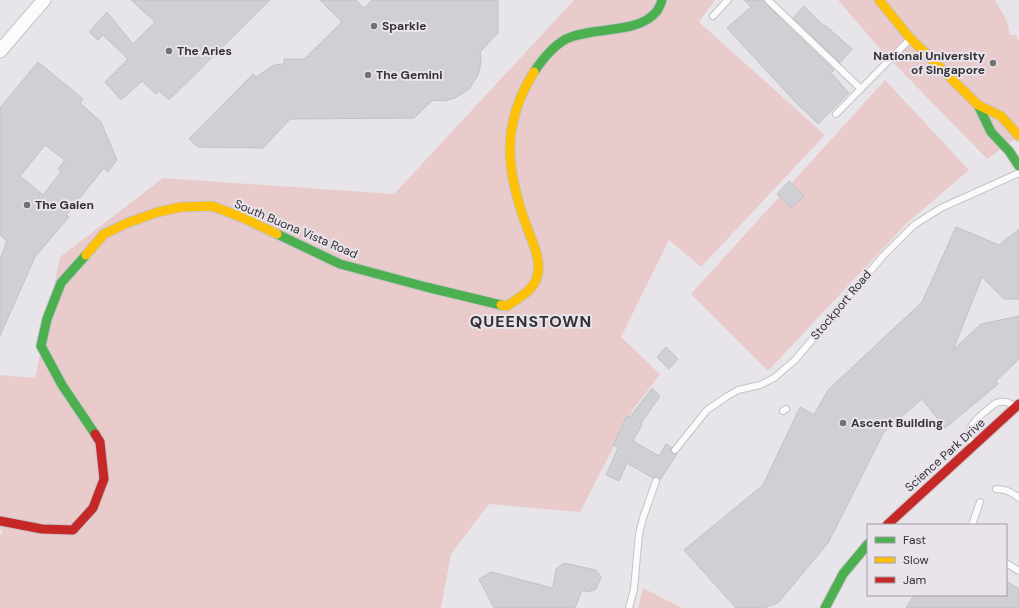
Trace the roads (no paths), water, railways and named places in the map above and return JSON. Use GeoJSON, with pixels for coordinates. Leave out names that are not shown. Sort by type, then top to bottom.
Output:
{"type":"FeatureCollection","features":[{"type":"Feature","properties":{"kind":"street"},"geometry":{"type":"LineString","coordinates":[[0,51],[44,0]]}},
{"type":"Feature","properties":{"kind":"street","name":"South Buona Vista Road"},"geometry":{"type":"LineString","coordinates":[[0,521],[42,529],[73,530],[93,508],[104,480],[100,442],[62,385],[41,346],[47,319],[61,282],[104,234],[127,223],[158,212],[181,207],[212,206],[241,217],[340,264],[489,303],[507,306],[524,294],[533,285],[538,272],[536,249],[525,223],[512,179],[510,144],[513,116],[529,80],[539,63],[560,42],[580,33],[638,24],[651,18],[661,6],[662,0]]}},
{"type":"Feature","properties":{"kind":"street"},"geometry":{"type":"LineString","coordinates":[[879,0],[910,38],[978,105],[1001,116],[1019,136]]}},
{"type":"Feature","properties":{"kind":"street"},"geometry":{"type":"LineString","coordinates":[[978,105],[991,132],[1009,151],[1019,166]]}},
{"type":"Feature","properties":{"kind":"street","name":"Science Park Drive"},"geometry":{"type":"LineString","coordinates":[[889,524],[912,501],[1017,406]]}},
{"type":"Feature","properties":{"kind":"street"},"geometry":{"type":"LineString","coordinates":[[912,501],[920,509]]}},
{"type":"Feature","properties":{"kind":"street"},"geometry":{"type":"LineString","coordinates":[[825,608],[847,568],[867,545]]}},
{"type":"Feature","properties":{"kind":"street"},"geometry":{"type":"LineString","coordinates":[[841,598],[854,572],[867,558]]}},
{"type":"Feature","properties":{"kind":"lane"},"geometry":{"type":"LineString","coordinates":[[712,16],[728,0]]}},
{"type":"Feature","properties":{"kind":"lane"},"geometry":{"type":"LineString","coordinates":[[768,0],[861,89]]}},
{"type":"Feature","properties":{"kind":"lane"},"geometry":{"type":"LineString","coordinates":[[836,114],[910,38]]}},
{"type":"Feature","properties":{"kind":"lane","name":"Stockport Road"},"geometry":{"type":"LineString","coordinates":[[675,450],[707,410],[738,390],[760,385],[774,378],[795,360],[883,256],[914,225],[941,208],[1019,173]]}},
{"type":"Feature","properties":{"kind":"lane"},"geometry":{"type":"LineString","coordinates":[[974,445],[969,432],[972,424],[985,412],[998,402],[1011,403],[1017,406]]}},
{"type":"Feature","properties":{"kind":"lane"},"geometry":{"type":"LineString","coordinates":[[629,608],[634,589],[639,534],[656,481]]}},
{"type":"Feature","properties":{"kind":"lane"},"geometry":{"type":"LineString","coordinates":[[996,489],[1004,489],[1012,492],[1019,498]]}},
{"type":"Feature","properties":{"kind":"lane"},"geometry":{"type":"LineString","coordinates":[[972,524],[980,502]]}},
{"type":"Feature","properties":{"kind":"lane"},"geometry":{"type":"LineString","coordinates":[[1007,564],[1019,571]]}},
{"type":"Feature","properties":{"kind":"place","name":"Sparkle"},"geometry":{"type":"Point","coordinates":[374,26]}},
{"type":"Feature","properties":{"kind":"place","name":"The Aries"},"geometry":{"type":"Point","coordinates":[169,51]}},
{"type":"Feature","properties":{"kind":"place","name":"National University of Singapore"},"geometry":{"type":"Point","coordinates":[993,63]}},
{"type":"Feature","properties":{"kind":"place","name":"The Gemini"},"geometry":{"type":"Point","coordinates":[368,75]}},
{"type":"Feature","properties":{"kind":"place","name":"The Galen"},"geometry":{"type":"Point","coordinates":[27,205]}},
{"type":"Feature","properties":{"kind":"place","name":"Ascent Building"},"geometry":{"type":"Point","coordinates":[843,423]}},
{"type":"Feature","properties":{"kind":"district","name":"QUEENSTOWN"},"geometry":{"type":"Point","coordinates":[531,321]}}]}
